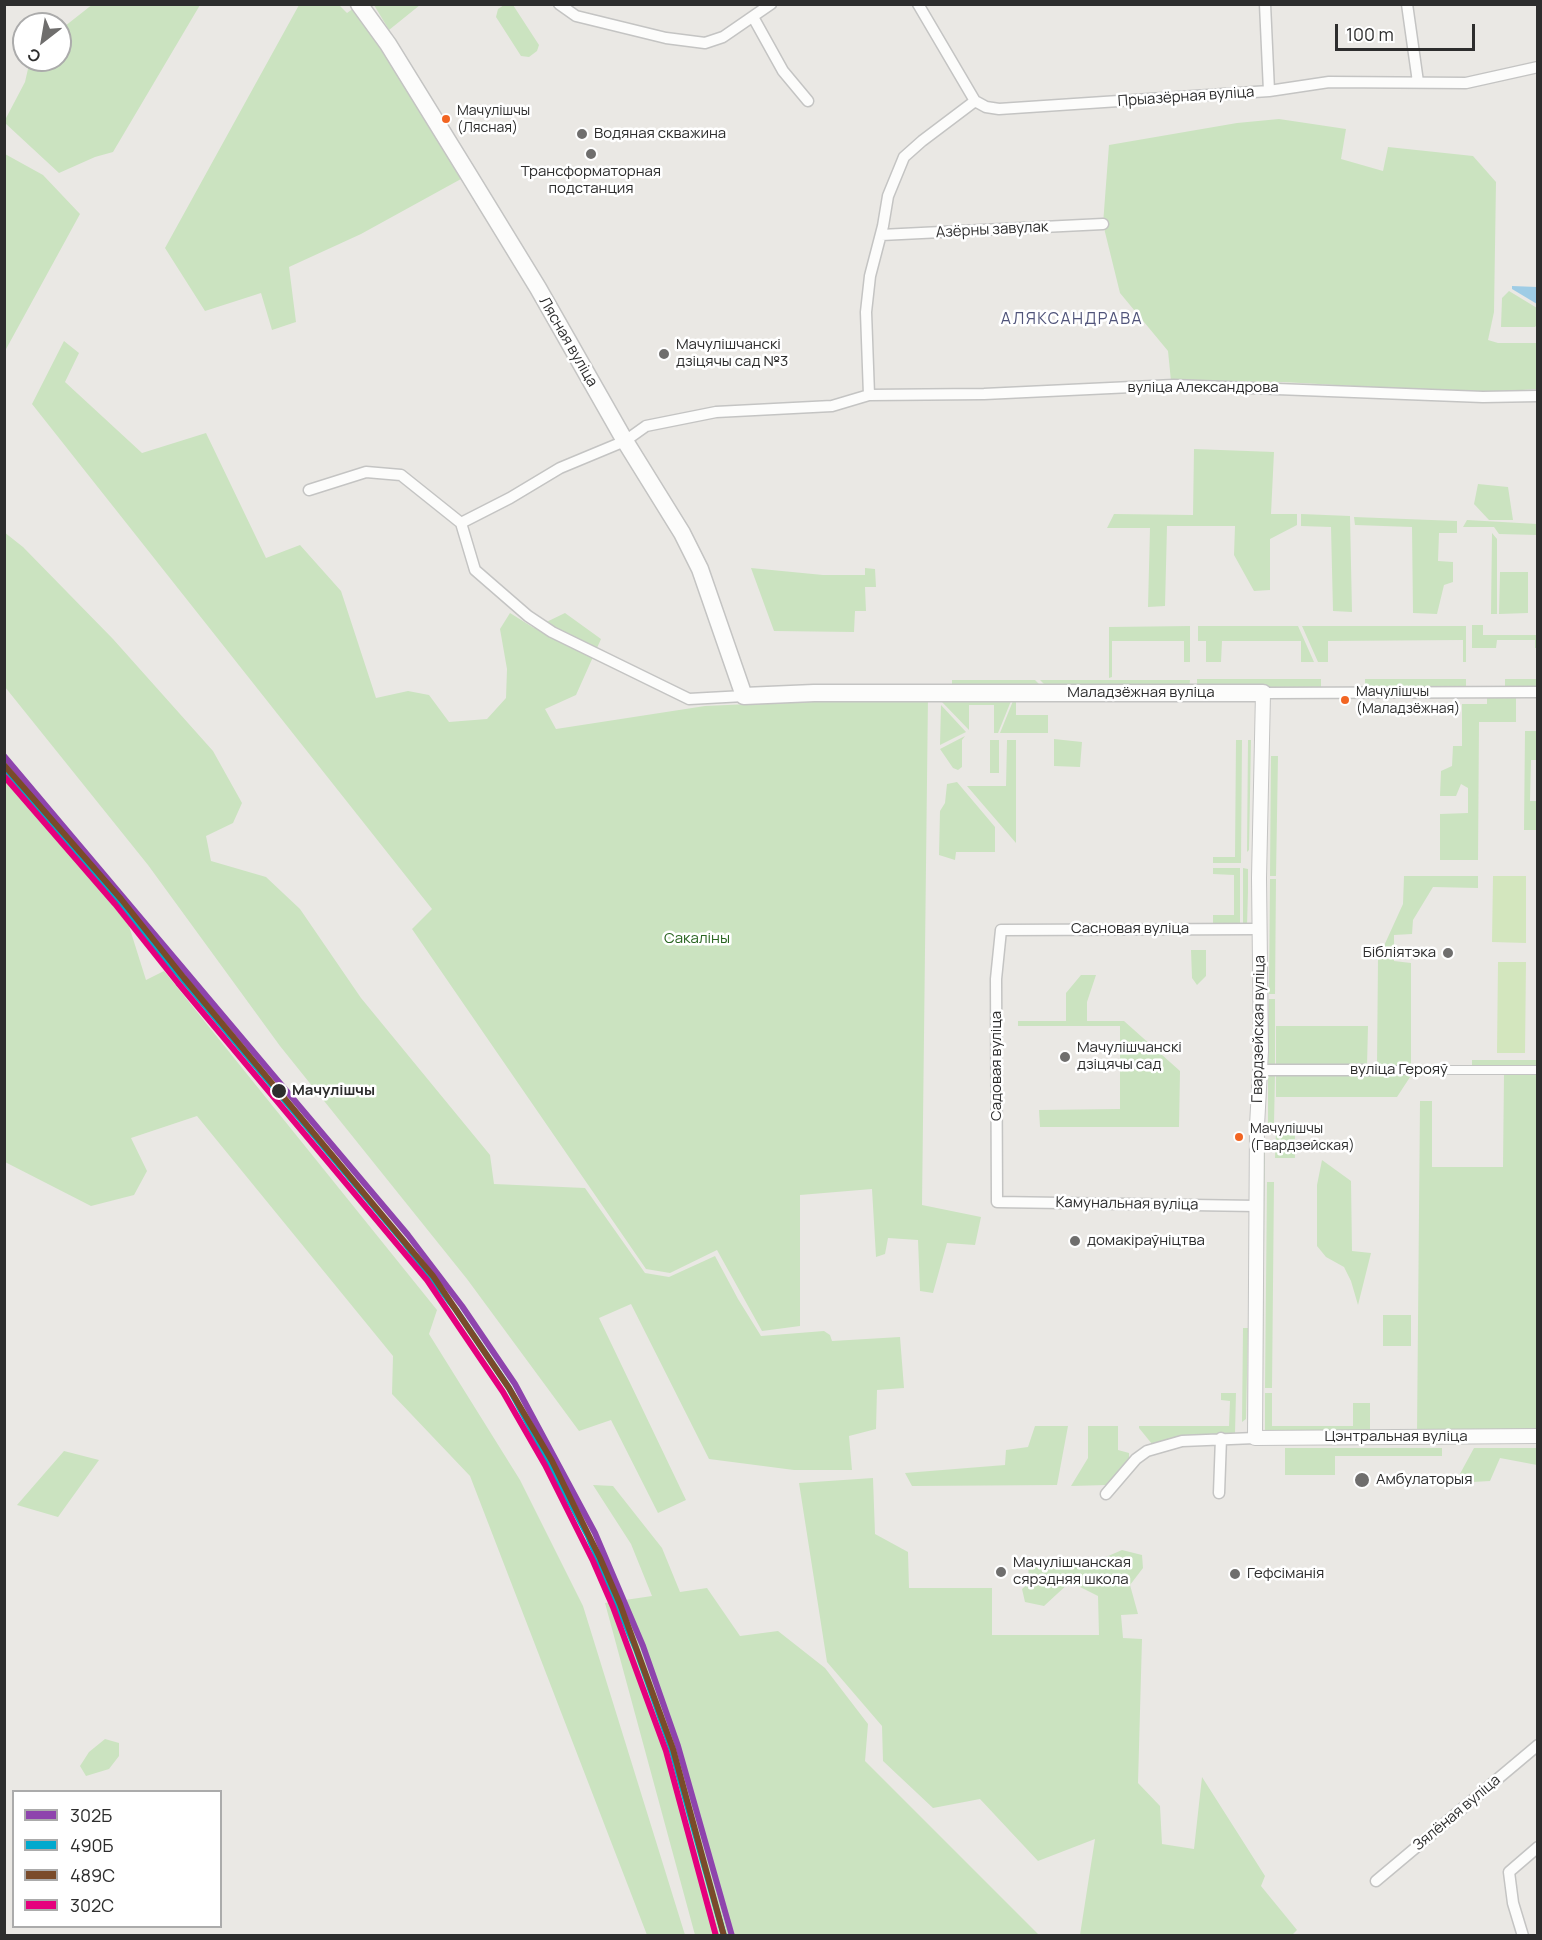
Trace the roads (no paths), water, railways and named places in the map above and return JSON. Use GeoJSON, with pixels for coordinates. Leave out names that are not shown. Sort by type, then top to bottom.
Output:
{"type":"FeatureCollection","features":[{"type":"Feature","properties":{"kind":"main road","name":"Лясная вуліца"},"geometry":{"type":"LineString","coordinates":[[359,4],[379,30],[538,288],[625,441],[682,533],[700,569],[744,696]]}},
{"type":"Feature","properties":{"kind":"main road","name":"Маладзёжная вуліца"},"geometry":{"type":"LineString","coordinates":[[744,696],[825,693],[1263,693]]}},
{"type":"Feature","properties":{"kind":"street"},"geometry":{"type":"LineString","coordinates":[[559,4],[576,16],[666,38],[705,43],[723,37],[771,4]]}},
{"type":"Feature","properties":{"kind":"street"},"geometry":{"type":"LineString","coordinates":[[869,394],[866,312],[870,276],[888,196],[904,158],[922,141],[975,101],[918,4]]}},
{"type":"Feature","properties":{"kind":"street"},"geometry":{"type":"LineString","coordinates":[[1265,4],[1269,91]]}},
{"type":"Feature","properties":{"kind":"street"},"geometry":{"type":"LineString","coordinates":[[1407,4],[1418,82]]}},
{"type":"Feature","properties":{"kind":"street"},"geometry":{"type":"LineString","coordinates":[[753,17],[783,70],[808,101]]}},
{"type":"Feature","properties":{"kind":"street","name":"Прыазёрная вуліца"},"geometry":{"type":"LineString","coordinates":[[975,101],[999,110],[1269,91],[1329,82],[1466,83],[1538,67]]}},
{"type":"Feature","properties":{"kind":"street","name":"Азёрны завулак"},"geometry":{"type":"LineString","coordinates":[[880,235],[1103,224]]}},
{"type":"Feature","properties":{"kind":"street","name":"вуліца Александрова"},"geometry":{"type":"LineString","coordinates":[[461,523],[510,498],[560,468],[625,441],[641,429],[655,423],[716,412],[832,406],[869,394],[984,394],[1174,385],[1483,397],[1538,396]]}},
{"type":"Feature","properties":{"kind":"street"},"geometry":{"type":"LineString","coordinates":[[309,490],[366,472],[401,476],[461,523],[475,570],[528,616],[552,632],[689,699],[744,696]]}},
{"type":"Feature","properties":{"kind":"street","name":"Маладзёжная вуліца"},"geometry":{"type":"LineString","coordinates":[[1263,693],[1538,692]]}},
{"type":"Feature","properties":{"kind":"street","name":"Гвардзейская вуліца"},"geometry":{"type":"LineString","coordinates":[[1255,1438],[1258,1117],[1261,1070],[1259,929],[1263,693]]}},
{"type":"Feature","properties":{"kind":"street","name":"Сасновая вуліца"},"geometry":{"type":"LineString","coordinates":[[1000,930],[1259,929]]}},
{"type":"Feature","properties":{"kind":"street","name":"Садовая вуліца"},"geometry":{"type":"LineString","coordinates":[[997,1202],[996,979],[1000,930]]}},
{"type":"Feature","properties":{"kind":"street","name":"вуліца Герояў"},"geometry":{"type":"LineString","coordinates":[[1261,1070],[1538,1070]]}},
{"type":"Feature","properties":{"kind":"street","name":"Камунальная вуліца"},"geometry":{"type":"LineString","coordinates":[[997,1202],[1257,1206]]}},
{"type":"Feature","properties":{"kind":"street","name":"Цэнтральная вуліца"},"geometry":{"type":"LineString","coordinates":[[1255,1438],[1538,1436]]}},
{"type":"Feature","properties":{"kind":"street"},"geometry":{"type":"LineString","coordinates":[[1219,1494],[1221,1438]]}},
{"type":"Feature","properties":{"kind":"street"},"geometry":{"type":"LineString","coordinates":[[1106,1494],[1136,1459],[1147,1451],[1182,1442],[1221,1438],[1255,1438]]}},
{"type":"Feature","properties":{"kind":"street","name":"Зялёная вуліца"},"geometry":{"type":"LineString","coordinates":[[1376,1881],[1538,1745]]}},
{"type":"Feature","properties":{"kind":"street"},"geometry":{"type":"LineString","coordinates":[[1523,1935],[1513,1902],[1509,1872],[1538,1847]]}},
{"type":"Feature","properties":{"kind":"water"},"geometry":{"type":"Polygon","coordinates":[[[1512,286],[1537,287],[1537,304],[1512,289],[1512,286]]]}},
{"type":"Feature","properties":{"kind":"place","name":"Мачулішчы (Лясная)"},"geometry":{"type":"Point","coordinates":[446,119]}},
{"type":"Feature","properties":{"kind":"place","name":"Водяная скважина"},"geometry":{"type":"Point","coordinates":[582,134]}},
{"type":"Feature","properties":{"kind":"place","name":"Трансформаторная подстанция"},"geometry":{"type":"Point","coordinates":[591,154]}},
{"type":"Feature","properties":{"kind":"place","name":"Мачулішчанскі дзіцячы сад №3"},"geometry":{"type":"Point","coordinates":[664,354]}},
{"type":"Feature","properties":{"kind":"place","name":"Мачулішчы (Маладзёжная)"},"geometry":{"type":"Point","coordinates":[1345,700]}},
{"type":"Feature","properties":{"kind":"place","name":"Бібліятэка"},"geometry":{"type":"Point","coordinates":[1448,953]}},
{"type":"Feature","properties":{"kind":"place","name":"Мачулішчанскі дзіцячы сад"},"geometry":{"type":"Point","coordinates":[1065,1057]}},
{"type":"Feature","properties":{"kind":"place","name":"Мачулішчы"},"geometry":{"type":"Point","coordinates":[279,1091]}},
{"type":"Feature","properties":{"kind":"place","name":"Мачулішчы (Гвардзейская)"},"geometry":{"type":"Point","coordinates":[1239,1137]}},
{"type":"Feature","properties":{"kind":"place","name":"домакіраўніцтва"},"geometry":{"type":"Point","coordinates":[1075,1241]}},
{"type":"Feature","properties":{"kind":"place","name":"Амбулаторыя"},"geometry":{"type":"Point","coordinates":[1362,1480]}},
{"type":"Feature","properties":{"kind":"place","name":"Мачулішчанская сярэдняя школа"},"geometry":{"type":"Point","coordinates":[1001,1572]}},
{"type":"Feature","properties":{"kind":"place","name":"Гефсіманія"},"geometry":{"type":"Point","coordinates":[1235,1574]}},
{"type":"Feature","properties":{"kind":"district","name":"АЛЯКСАНДРАВА"},"geometry":{"type":"Point","coordinates":[1072,320]}},
{"type":"Feature","properties":{"kind":"park label","name":"Сакаліны"},"geometry":{"type":"Point","coordinates":[697,939]}}]}
